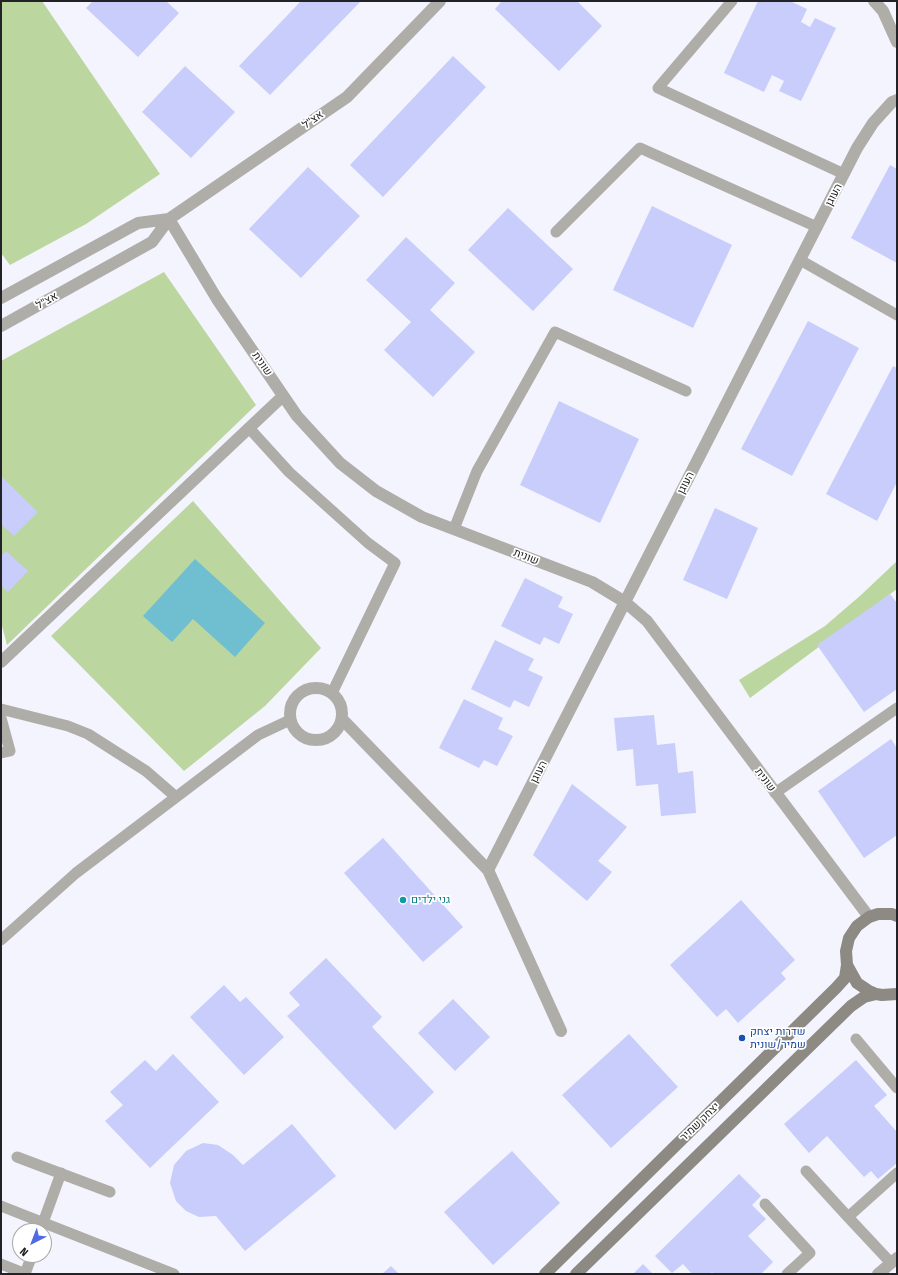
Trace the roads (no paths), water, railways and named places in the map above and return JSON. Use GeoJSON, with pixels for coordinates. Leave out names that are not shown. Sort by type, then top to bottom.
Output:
{"type":"FeatureCollection","features":[{"type":"Feature","properties":{"kind":"street","name":"אצ\"ל"},"geometry":{"type":"LineString","coordinates":[[1,326],[152,242],[169,219],[347,97],[440,1]]}},
{"type":"Feature","properties":{"kind":"street"},"geometry":{"type":"LineString","coordinates":[[874,1],[882,11],[897,42]]}},
{"type":"Feature","properties":{"kind":"street","name":"העוגן"},"geometry":{"type":"LineString","coordinates":[[488,870],[857,148],[873,123],[895,101]]}},
{"type":"Feature","properties":{"kind":"street","name":"אצ\"ל"},"geometry":{"type":"LineString","coordinates":[[1,298],[138,223],[169,219]]}},
{"type":"Feature","properties":{"kind":"street","name":"שונית"},"geometry":{"type":"LineString","coordinates":[[169,219],[217,299],[297,416],[340,463],[376,491],[422,517],[592,582],[625,602],[647,621],[869,917]]}},
{"type":"Feature","properties":{"kind":"street"},"geometry":{"type":"LineString","coordinates":[[1,662],[284,396]]}},
{"type":"Feature","properties":{"kind":"street"},"geometry":{"type":"LineString","coordinates":[[315,688],[324,689],[338,700],[342,709],[342,719],[339,727],[327,738],[309,740],[300,736],[294,729],[290,720],[290,710],[298,694],[315,688]]}},
{"type":"Feature","properties":{"kind":"street"},"geometry":{"type":"LineString","coordinates":[[342,719],[488,870],[561,1031]]}},
{"type":"Feature","properties":{"kind":"street"},"geometry":{"type":"LineString","coordinates":[[897,916],[892,914],[878,914],[869,917],[857,926],[849,938],[846,951],[847,966],[857,983],[876,994],[897,994]]}},
{"type":"Feature","properties":{"kind":"street","name":"יצחק שמיר"},"geometry":{"type":"LineString","coordinates":[[545,1274],[836,988],[845,978],[847,966]]}},
{"type":"Feature","properties":{"kind":"street","name":"יצחק שמיר"},"geometry":{"type":"LineString","coordinates":[[576,1274],[851,1006],[864,998],[876,994]]}},
{"type":"Feature","properties":{"kind":"street"},"geometry":{"type":"LineString","coordinates":[[878,1274],[894,1260]]}},
{"type":"Feature","properties":{"kind":"lane"},"geometry":{"type":"LineString","coordinates":[[732,1],[658,88],[844,174]]}},
{"type":"Feature","properties":{"kind":"lane"},"geometry":{"type":"LineString","coordinates":[[556,232],[640,148],[817,227]]}},
{"type":"Feature","properties":{"kind":"lane"},"geometry":{"type":"LineString","coordinates":[[800,260],[897,315]]}},
{"type":"Feature","properties":{"kind":"lane"},"geometry":{"type":"LineString","coordinates":[[454,529],[477,471],[555,332],[686,391]]}},
{"type":"Feature","properties":{"kind":"lane"},"geometry":{"type":"LineString","coordinates":[[249,428],[289,472],[368,543],[395,563],[332,694]]}},
{"type":"Feature","properties":{"kind":"lane"},"geometry":{"type":"LineString","coordinates":[[775,793],[897,708]]}},
{"type":"Feature","properties":{"kind":"lane"},"geometry":{"type":"LineString","coordinates":[[1,709],[68,726],[88,734],[146,771],[176,797]]}},
{"type":"Feature","properties":{"kind":"lane"},"geometry":{"type":"LineString","coordinates":[[1,718],[10,751],[1,753]]}},
{"type":"Feature","properties":{"kind":"lane"},"geometry":{"type":"LineString","coordinates":[[1,940],[76,873],[258,735],[290,720]]}},
{"type":"Feature","properties":{"kind":"lane"},"geometry":{"type":"LineString","coordinates":[[856,1038],[897,1088]]}},
{"type":"Feature","properties":{"kind":"lane"},"geometry":{"type":"LineString","coordinates":[[17,1157],[110,1192]]}},
{"type":"Feature","properties":{"kind":"lane"},"geometry":{"type":"LineString","coordinates":[[806,1171],[848,1217],[894,1260]]}},
{"type":"Feature","properties":{"kind":"lane"},"geometry":{"type":"LineString","coordinates":[[43,1223],[60,1173]]}},
{"type":"Feature","properties":{"kind":"lane"},"geometry":{"type":"LineString","coordinates":[[848,1217],[897,1173]]}},
{"type":"Feature","properties":{"kind":"lane"},"geometry":{"type":"LineString","coordinates":[[765,1204],[810,1253],[787,1274]]}},
{"type":"Feature","properties":{"kind":"lane"},"geometry":{"type":"LineString","coordinates":[[1,1206],[34,1223]]}},
{"type":"Feature","properties":{"kind":"lane"},"geometry":{"type":"LineString","coordinates":[[52,1231],[174,1274]]}},
{"type":"Feature","properties":{"kind":"lane"},"geometry":{"type":"LineString","coordinates":[[1,1264],[26,1274],[29,1263]]}},
{"type":"Feature","properties":{"kind":"water"},"geometry":{"type":"Polygon","coordinates":[[[195,559],[265,623],[235,657],[193,619],[172,642],[143,616],[195,559]]]}},
{"type":"Feature","properties":{"kind":"place","name":"גני ילדים"},"geometry":{"type":"Point","coordinates":[403,900]}},
{"type":"Feature","properties":{"kind":"place","name":"שדרות יצחק שמיר/שונית"},"geometry":{"type":"Point","coordinates":[742,1038]}}]}
